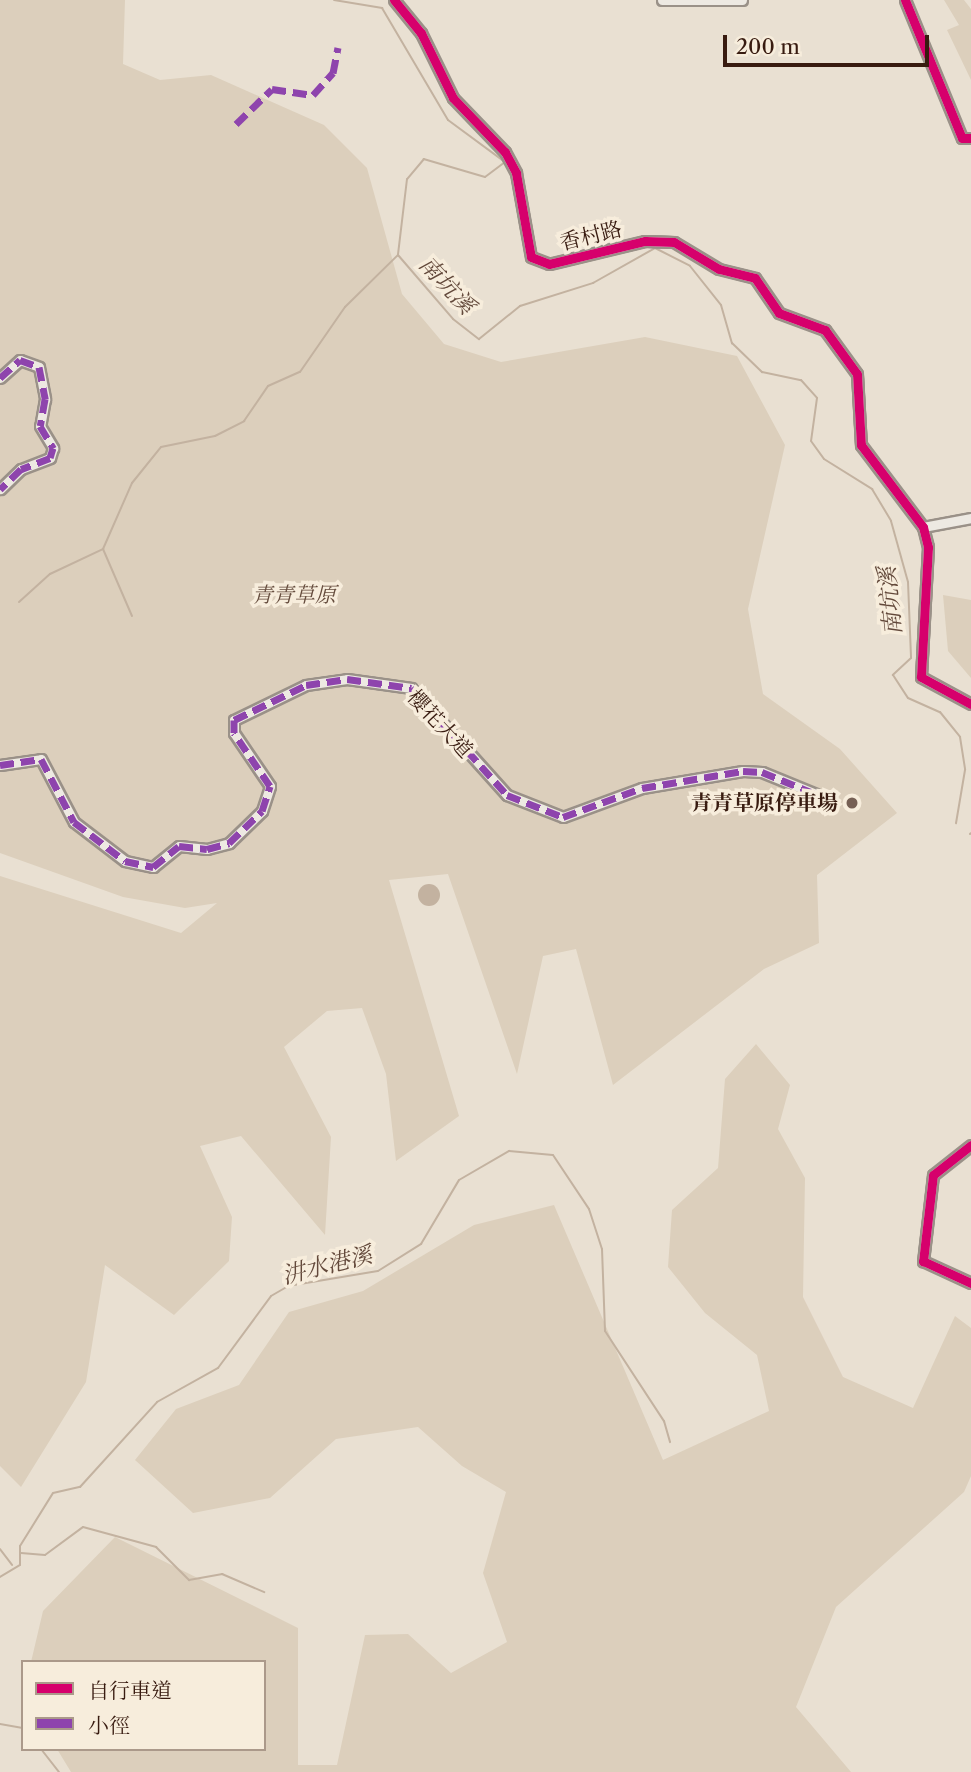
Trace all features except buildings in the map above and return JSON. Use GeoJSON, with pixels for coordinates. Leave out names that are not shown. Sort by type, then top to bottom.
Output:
{"type":"FeatureCollection","features":[{"type":"Feature","properties":{"kind":"street","name":"香村路"},"geometry":{"type":"LineString","coordinates":[[394,0],[421,33],[453,98],[510,162],[531,257],[549,264],[645,241],[674,242],[719,269],[755,278],[779,313],[819,326],[851,362],[858,374],[859,440],[923,527],[928,547],[921,677],[971,704]]}},
{"type":"Feature","properties":{"kind":"street"},"geometry":{"type":"LineString","coordinates":[[662,0],[742,0]]}},
{"type":"Feature","properties":{"kind":"street"},"geometry":{"type":"LineString","coordinates":[[905,0],[962,138],[971,138]]}},
{"type":"Feature","properties":{"kind":"street"},"geometry":{"type":"LineString","coordinates":[[0,378],[20,360],[39,367],[45,399],[40,425],[53,448],[50,458],[21,469],[0,489]]}},
{"type":"Feature","properties":{"kind":"street"},"geometry":{"type":"LineString","coordinates":[[923,527],[971,518]]}},
{"type":"Feature","properties":{"kind":"street","name":"櫻花大道"},"geometry":{"type":"LineString","coordinates":[[0,765],[41,759],[74,822],[125,861],[153,867],[179,846],[207,849],[229,843],[262,811],[270,786],[234,733],[234,720],[306,685],[347,678],[411,688],[507,795],[563,817],[642,788],[743,771],[762,772],[816,794]]}},
{"type":"Feature","properties":{"kind":"street"},"geometry":{"type":"LineString","coordinates":[[971,1144],[933,1175],[923,1261],[971,1283]]}},
{"type":"Feature","properties":{"kind":"green space","name":"青青草原"},"geometry":{"type":"Polygon","coordinates":[[[0,0],[125,0],[123,64],[160,80],[211,75],[324,125],[367,168],[402,294],[444,344],[501,362],[645,337],[737,356],[785,445],[748,609],[763,694],[840,749],[897,813],[817,875],[819,943],[764,969],[613,1085],[576,949],[543,956],[517,1074],[448,874],[389,880],[459,1116],[396,1161],[386,1074],[362,1008],[327,1011],[284,1047],[331,1137],[325,1235],[241,1136],[200,1146],[232,1217],[229,1261],[174,1315],[105,1265],[86,1382],[21,1487],[0,1466],[0,876],[181,933],[217,903],[185,908],[123,897],[0,853],[0,0]]]}},
{"type":"Feature","properties":{"kind":"green space"},"geometry":{"type":"Polygon","coordinates":[[[944,0],[964,0],[971,9],[971,80],[947,30],[959,25],[944,0]]]}},
{"type":"Feature","properties":{"kind":"green space"},"geometry":{"type":"Polygon","coordinates":[[[943,595],[971,600],[971,678],[948,651],[943,595]]]}},
{"type":"Feature","properties":{"kind":"green space"},"geometry":{"type":"Polygon","coordinates":[[[756,1044],[790,1085],[778,1129],[805,1178],[803,1297],[843,1377],[913,1408],[955,1316],[971,1328],[971,1476],[964,1492],[836,1607],[796,1707],[851,1772],[71,1772],[58,1751],[266,1751],[266,1660],[31,1660],[43,1611],[115,1537],[298,1628],[298,1765],[337,1765],[365,1635],[408,1634],[451,1673],[507,1642],[483,1573],[506,1492],[462,1466],[418,1427],[336,1439],[270,1498],[193,1513],[135,1460],[176,1409],[239,1385],[289,1312],[363,1291],[474,1225],[554,1205],[663,1460],[769,1411],[757,1355],[705,1313],[668,1267],[672,1210],[718,1168],[725,1079],[756,1044]]]}},
{"type":"Feature","properties":{"kind":"shaded area"},"geometry":{"type":"Polygon","coordinates":[[[429,884],[437,887],[440,895],[437,903],[429,906],[421,903],[418,895],[421,887],[429,884]]]}},
{"type":"Feature","properties":{"kind":"waterway","name":"南坑溪"},"geometry":{"type":"LineString","coordinates":[[334,0],[382,8],[448,120],[505,162],[485,177],[424,159],[407,179],[398,255],[453,319],[479,339],[520,306],[593,283],[655,248],[690,266],[721,305],[732,343],[762,372],[801,380],[817,398],[811,441],[824,459],[872,489],[891,521],[908,582],[911,658],[893,675],[908,698],[940,712],[960,737],[965,770],[956,823]]}},
{"type":"Feature","properties":{"kind":"waterway"},"geometry":{"type":"LineString","coordinates":[[19,602],[50,574],[103,549],[132,483],[161,447],[215,436],[244,421],[268,386],[300,372],[345,307],[398,255]]}},
{"type":"Feature","properties":{"kind":"waterway"},"geometry":{"type":"LineString","coordinates":[[103,549],[132,616]]}},
{"type":"Feature","properties":{"kind":"waterway","name":"汫水港溪"},"geometry":{"type":"LineString","coordinates":[[0,1577],[20,1565],[20,1546],[53,1493],[80,1487],[157,1402],[218,1368],[271,1296],[288,1286],[378,1271],[421,1244],[459,1180],[509,1151],[553,1155],[589,1209],[602,1249],[605,1331],[664,1421],[670,1442]]}},
{"type":"Feature","properties":{"kind":"waterway"},"geometry":{"type":"LineString","coordinates":[[21,1553],[45,1555],[83,1527],[156,1547],[189,1580],[222,1574],[264,1592]]}},
{"type":"Feature","properties":{"kind":"waterway"},"geometry":{"type":"LineString","coordinates":[[0,1549],[12,1565]]}},
{"type":"Feature","properties":{"kind":"waterway"},"geometry":{"type":"LineString","coordinates":[[0,1724],[21,1728]]}},
{"type":"Feature","properties":{"kind":"waterway"},"geometry":{"type":"LineString","coordinates":[[43,1751],[59,1772]]}},
{"type":"Feature","properties":{"kind":"marked path"},"geometry":{"type":"LineString","coordinates":[[236,124],[272,89],[313,95],[333,73],[338,47]]}},
{"type":"Feature","properties":{"kind":"marked path"},"geometry":{"type":"LineString","coordinates":[[0,378],[20,360],[39,367],[45,399],[40,426],[53,448],[50,458],[21,469],[0,489]]}},
{"type":"Feature","properties":{"kind":"marked path"},"geometry":{"type":"LineString","coordinates":[[0,765],[41,759],[74,822],[125,861],[153,867],[179,846],[207,849],[229,843],[262,811],[270,786],[234,733],[234,720],[306,685],[347,679],[411,688],[507,795],[563,817],[642,788],[743,771],[762,772],[816,794]]}},
{"type":"Feature","properties":{"kind":"cycle path"},"geometry":{"type":"LineString","coordinates":[[394,0],[421,33],[453,98],[505,152],[516,173],[531,257],[549,264],[645,241],[674,242],[719,269],[755,278],[779,313],[825,330],[857,374],[861,445],[923,527],[928,547],[921,677],[971,704]]}},
{"type":"Feature","properties":{"kind":"cycle path"},"geometry":{"type":"LineString","coordinates":[[905,0],[962,138],[971,138]]}},
{"type":"Feature","properties":{"kind":"cycle path"},"geometry":{"type":"LineString","coordinates":[[971,1145],[933,1175],[923,1261],[971,1283]]}},
{"type":"Feature","properties":{"kind":"place","name":"青青草原停車場"},"geometry":{"type":"Point","coordinates":[852,803]}}]}
